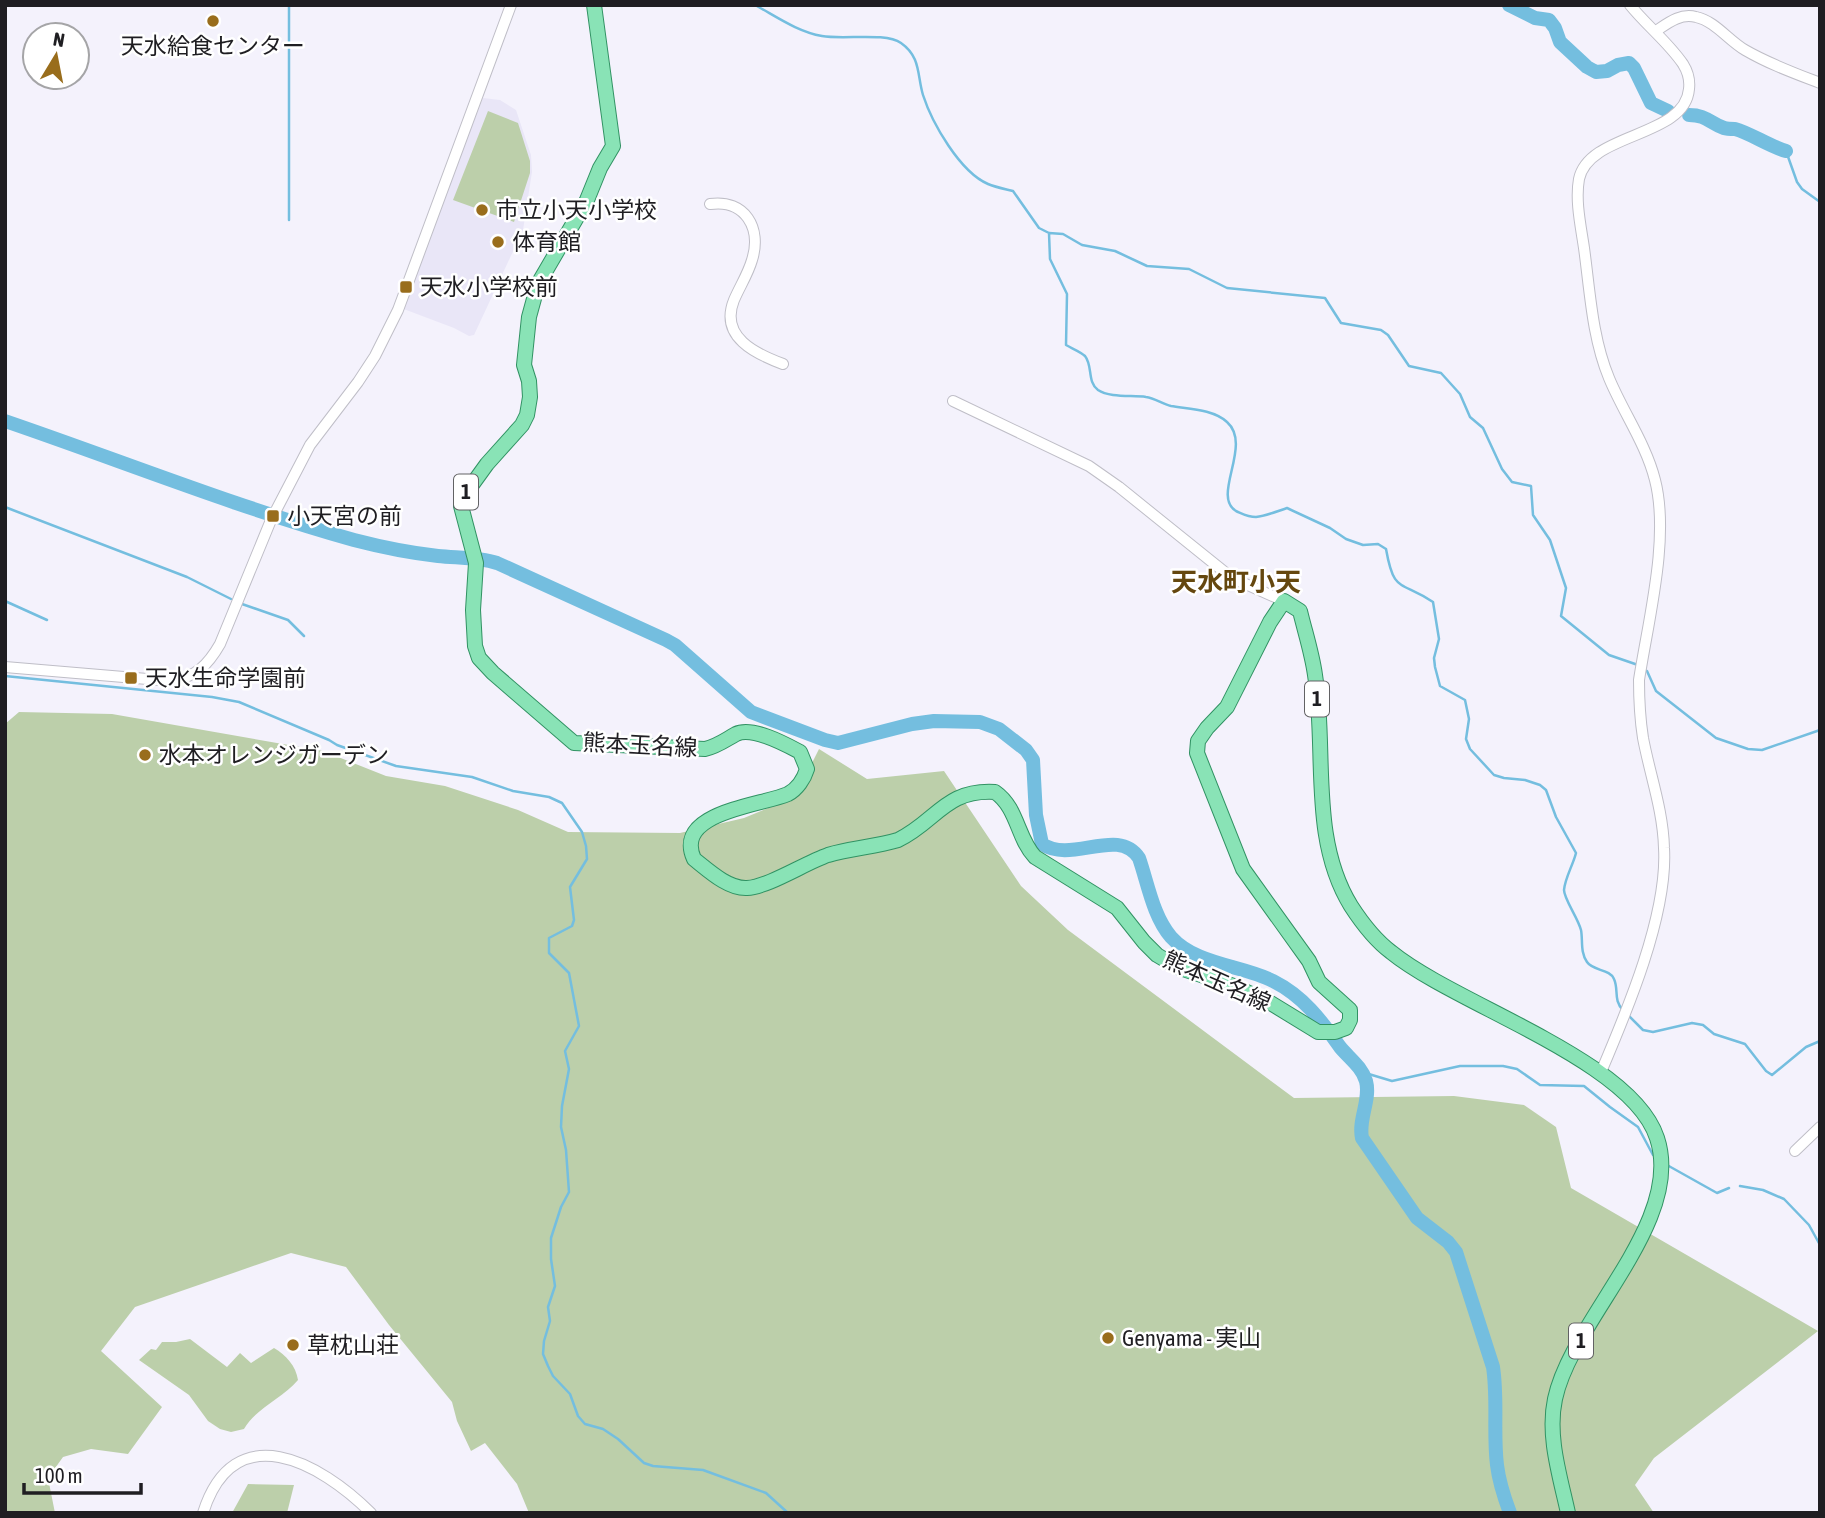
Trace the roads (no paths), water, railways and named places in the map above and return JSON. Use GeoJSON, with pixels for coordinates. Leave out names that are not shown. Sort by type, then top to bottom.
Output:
{"type":"FeatureCollection","features":[{"type":"Feature","properties":{"kind":"main road","name":"熊本玉名線"},"geometry":{"type":"LineString","coordinates":[[594,5],[613,146],[600,168],[587,200],[538,284],[529,317],[524,365],[529,380],[527,415],[522,425],[487,464],[466,493],[461,506],[476,563],[473,621],[475,646],[479,658],[493,673],[574,743],[705,749],[715,747],[737,733],[747,731],[800,752],[807,769],[799,785],[789,793],[702,824],[691,838],[694,859],[737,887],[747,888],[832,854],[898,840],[953,800],[979,791],[995,792],[1010,806],[1026,848],[1035,858],[1117,908],[1157,955],[1177,967],[1231,985],[1269,1002],[1311,1028],[1330,1033],[1346,1028],[1350,1020],[1350,1010],[1319,982],[1309,961],[1243,869],[1197,753],[1198,741],[1227,707],[1265,631],[1284,601]]}},
{"type":"Feature","properties":{"kind":"main road","name":"1"},"geometry":{"type":"LineString","coordinates":[[1284,601],[1300,611],[1315,675],[1326,833],[1332,864],[1353,908],[1373,935],[1411,967],[1601,1072],[1634,1102],[1656,1135],[1661,1152],[1660,1181],[1658,1195],[1645,1229],[1565,1368],[1555,1397],[1553,1427],[1568,1513]]}},
{"type":"Feature","properties":{"kind":"street"},"geometry":{"type":"LineString","coordinates":[[5,667],[161,681],[184,679],[199,672],[210,661],[274,515],[310,445],[375,356],[398,310],[511,5]]}},
{"type":"Feature","properties":{"kind":"street"},"geometry":{"type":"LineString","coordinates":[[1601,1072],[1649,942],[1664,858],[1660,813],[1643,738],[1639,680],[1660,543],[1659,502],[1655,478],[1601,358],[1580,215],[1578,182],[1581,173],[1600,152],[1671,118],[1684,107],[1690,81],[1685,66],[1630,5]]}},
{"type":"Feature","properties":{"kind":"street"},"geometry":{"type":"LineString","coordinates":[[1656,31],[1672,20],[1694,16],[1711,23],[1758,57],[1820,83]]}},
{"type":"Feature","properties":{"kind":"street"},"geometry":{"type":"LineString","coordinates":[[710,204],[726,202],[740,209],[748,215],[753,232],[752,262],[731,312],[738,338],[757,355],[783,364]]}},
{"type":"Feature","properties":{"kind":"street"},"geometry":{"type":"LineString","coordinates":[[953,401],[1089,466],[1232,578],[1284,601]]}},
{"type":"Feature","properties":{"kind":"street"},"geometry":{"type":"LineString","coordinates":[[1795,1151],[1820,1127]]}},
{"type":"Feature","properties":{"kind":"street"},"geometry":{"type":"LineString","coordinates":[[203,1513],[220,1475],[251,1457],[268,1455],[306,1464],[328,1476],[371,1513]]}},
{"type":"Feature","properties":{"kind":"waterway"},"geometry":{"type":"LineString","coordinates":[[289,5],[289,220]]}},
{"type":"Feature","properties":{"kind":"waterway"},"geometry":{"type":"LineString","coordinates":[[755,5],[813,34],[885,38],[901,43],[915,60],[927,106],[948,146],[978,178],[1013,191],[1039,228],[1049,233],[1063,234],[1082,245],[1115,251],[1147,266],[1189,269],[1227,288],[1325,298],[1341,323],[1381,330],[1388,335],[1409,366],[1441,373],[1460,394],[1470,417],[1483,428],[1502,469],[1512,482],[1531,486],[1533,515],[1550,540],[1566,588],[1561,616],[1609,655],[1638,665]]}},
{"type":"Feature","properties":{"kind":"waterway"},"geometry":{"type":"LineString","coordinates":[[1509,5],[1535,18],[1549,20],[1560,42],[1596,72],[1629,63],[1651,103],[1668,111]]}},
{"type":"Feature","properties":{"kind":"waterway"},"geometry":{"type":"LineString","coordinates":[[1689,115],[1704,118],[1724,128],[1741,131],[1786,151]]}},
{"type":"Feature","properties":{"kind":"waterway"},"geometry":{"type":"LineString","coordinates":[[1786,151],[1797,182],[1820,202]]}},
{"type":"Feature","properties":{"kind":"waterway"},"geometry":{"type":"LineString","coordinates":[[1049,233],[1050,259],[1067,294],[1066,345],[1085,356],[1092,383],[1098,390],[1115,395],[1149,398],[1171,406],[1215,414],[1227,422],[1234,432],[1235,456],[1228,494],[1230,504],[1236,511],[1256,517],[1287,508],[1330,528],[1346,539],[1363,545],[1378,544],[1386,549],[1396,580],[1433,602],[1439,639],[1434,658],[1440,686],[1465,700],[1469,719],[1466,739],[1470,749],[1494,775],[1525,780],[1546,790],[1556,817],[1576,853],[1564,890],[1581,930],[1583,954],[1590,965],[1612,976],[1618,1002],[1623,1010]]}},
{"type":"Feature","properties":{"kind":"waterway"},"geometry":{"type":"LineString","coordinates":[[5,421],[223,498],[354,540],[417,553],[497,563],[666,640],[751,712],[825,740],[838,743],[934,721],[980,722],[999,729],[1026,750],[1033,760],[1036,815],[1042,844],[1067,850],[1107,845],[1130,849],[1139,858],[1155,910],[1171,937],[1181,946],[1206,959],[1260,976],[1284,987],[1318,1018],[1362,1071],[1367,1088],[1362,1138],[1417,1218],[1448,1242],[1456,1252],[1493,1367],[1497,1465],[1510,1513]]}},
{"type":"Feature","properties":{"kind":"waterway"},"geometry":{"type":"LineString","coordinates":[[5,507],[187,577],[231,599]]}},
{"type":"Feature","properties":{"kind":"waterway"},"geometry":{"type":"LineString","coordinates":[[5,601],[47,620]]}},
{"type":"Feature","properties":{"kind":"waterway"},"geometry":{"type":"LineString","coordinates":[[242,604],[288,620],[304,636]]}},
{"type":"Feature","properties":{"kind":"waterway"},"geometry":{"type":"LineString","coordinates":[[1643,669],[1647,671],[1656,691],[1716,738],[1748,749],[1762,750],[1820,730]]}},
{"type":"Feature","properties":{"kind":"waterway"},"geometry":{"type":"LineString","coordinates":[[5,676],[239,702],[337,745],[396,766],[472,777],[513,791],[549,797],[562,803],[582,832],[587,859],[570,887],[574,920],[572,926],[549,938],[549,953],[569,973],[579,1026],[565,1051],[569,1069],[561,1127],[566,1150],[569,1192],[551,1238],[555,1286],[548,1307],[550,1321],[543,1354],[553,1376],[570,1394],[578,1416],[585,1424],[603,1429],[644,1463],[703,1470],[766,1493],[788,1513]]}},
{"type":"Feature","properties":{"kind":"waterway"},"geometry":{"type":"LineString","coordinates":[[1627,1014],[1643,1030],[1653,1032],[1692,1023],[1703,1025],[1714,1034],[1745,1044],[1772,1075],[1806,1047],[1820,1041]]}},
{"type":"Feature","properties":{"kind":"waterway"},"geometry":{"type":"LineString","coordinates":[[1362,1072],[1392,1081],[1460,1066],[1503,1066],[1517,1069],[1540,1085],[1584,1086],[1638,1127],[1653,1155]]}},
{"type":"Feature","properties":{"kind":"waterway"},"geometry":{"type":"LineString","coordinates":[[1667,1165],[1717,1193],[1729,1188]]}},
{"type":"Feature","properties":{"kind":"waterway"},"geometry":{"type":"LineString","coordinates":[[1740,1186],[1763,1190],[1784,1199],[1809,1225],[1820,1245]]}},
{"type":"Feature","properties":{"kind":"place","name":"天水給食センター"},"geometry":{"type":"Point","coordinates":[213,21]}},
{"type":"Feature","properties":{"kind":"place","name":"市立小天小学校"},"geometry":{"type":"Point","coordinates":[482,210]}},
{"type":"Feature","properties":{"kind":"place","name":"体育館"},"geometry":{"type":"Point","coordinates":[498,242]}},
{"type":"Feature","properties":{"kind":"place","name":"天水小学校前"},"geometry":{"type":"Point","coordinates":[406,287]}},
{"type":"Feature","properties":{"kind":"place","name":"小天宮の前"},"geometry":{"type":"Point","coordinates":[273,516]}},
{"type":"Feature","properties":{"kind":"place","name":"天水生命学園前"},"geometry":{"type":"Point","coordinates":[131,678]}},
{"type":"Feature","properties":{"kind":"place","name":"水本オレンジガーデン"},"geometry":{"type":"Point","coordinates":[145,755]}},
{"type":"Feature","properties":{"kind":"place","name":"Genyama - 実山"},"geometry":{"type":"Point","coordinates":[1108,1338]}},
{"type":"Feature","properties":{"kind":"place","name":"草枕山荘"},"geometry":{"type":"Point","coordinates":[293,1345]}},
{"type":"Feature","properties":{"kind":"district","name":"天水町小天"},"geometry":{"type":"Point","coordinates":[1236,582]}}]}
